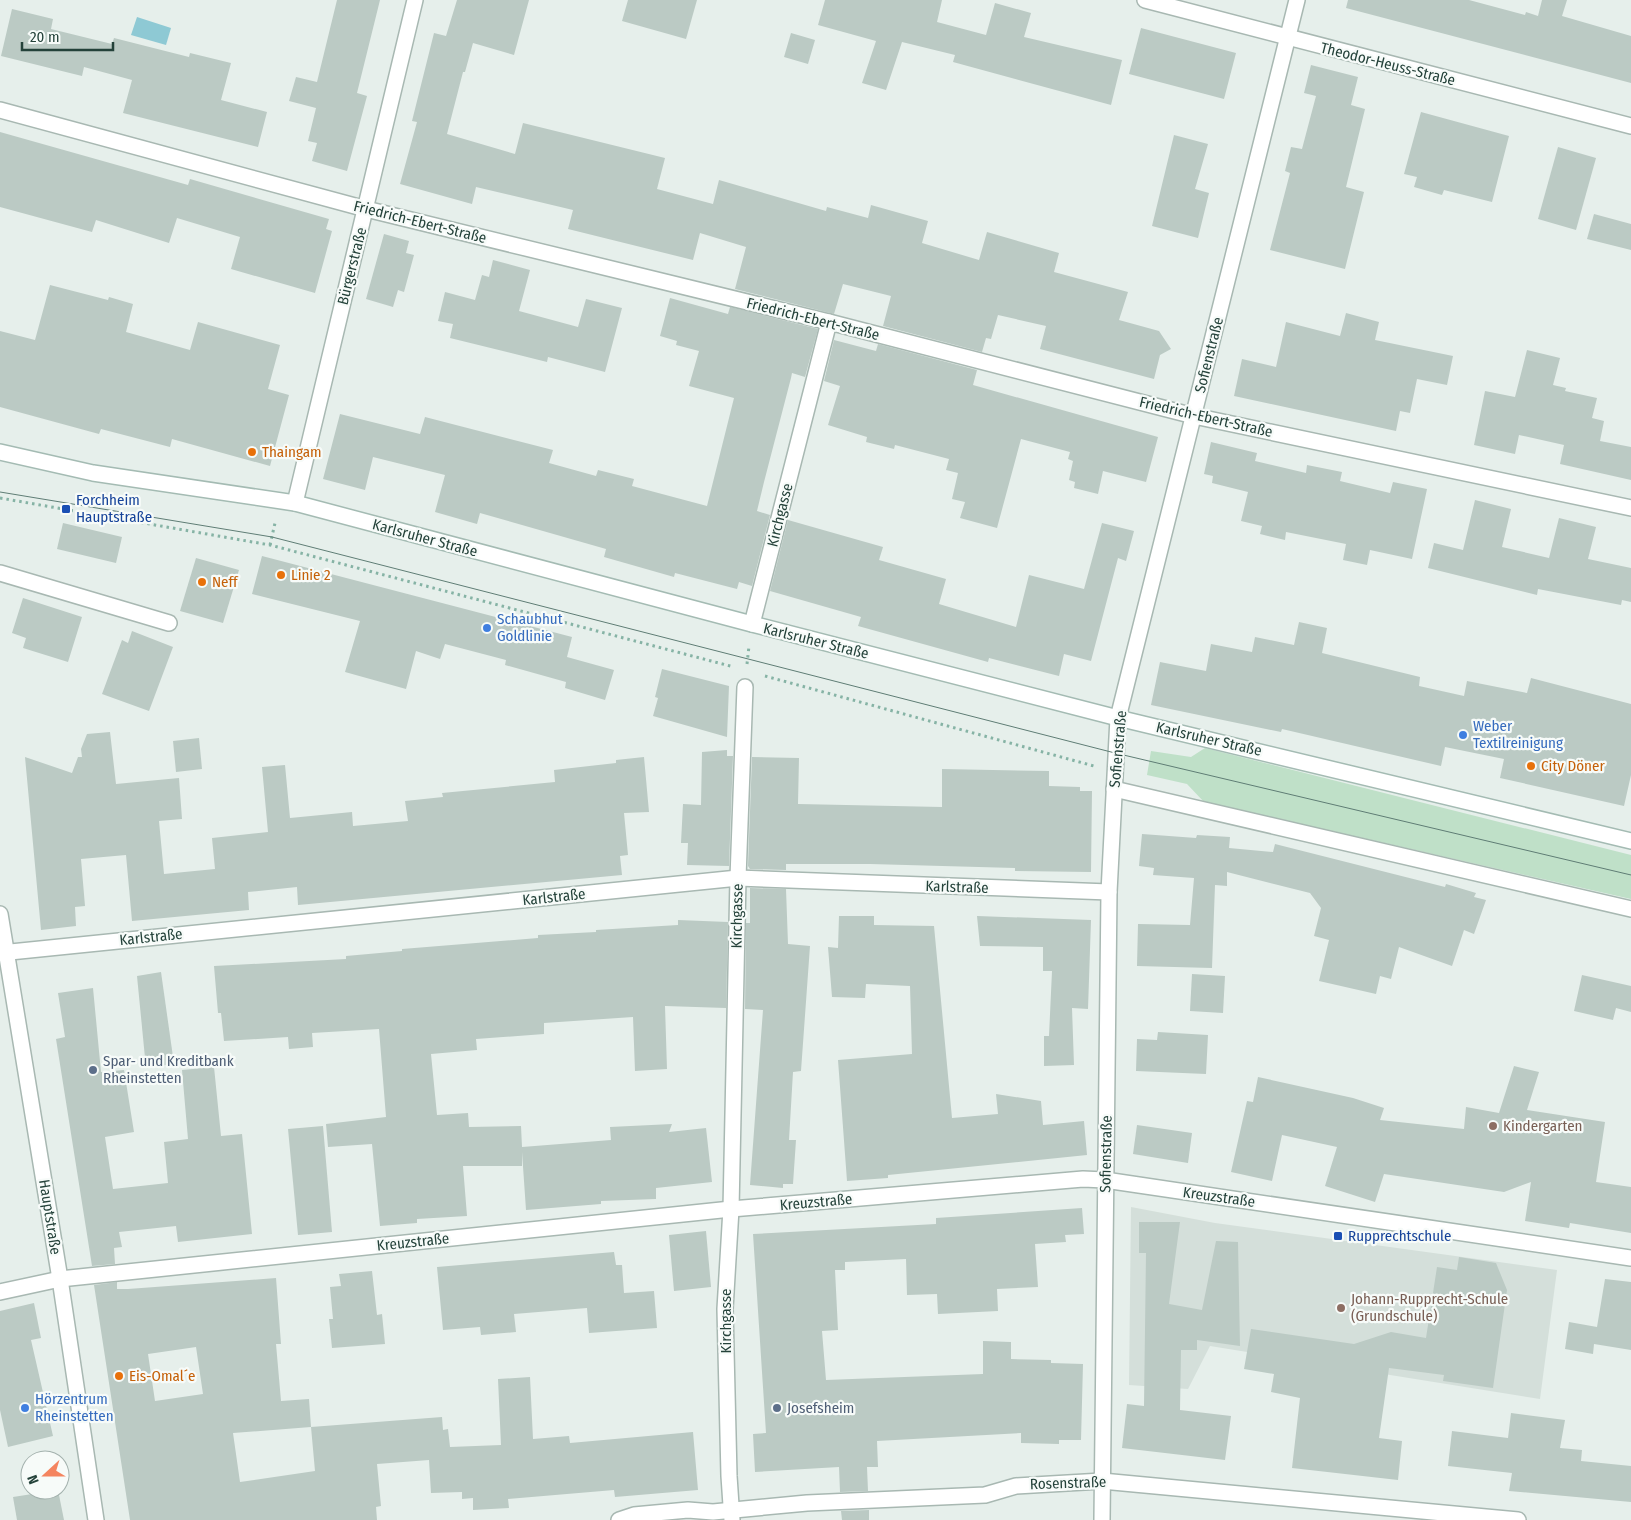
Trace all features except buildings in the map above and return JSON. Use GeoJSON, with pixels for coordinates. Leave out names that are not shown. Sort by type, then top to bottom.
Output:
{"type":"FeatureCollection","features":[{"type":"Feature","properties":{"kind":"street","name":"Bürgerstraße"},"geometry":{"type":"LineString","coordinates":[[295,503],[415,0]]}},
{"type":"Feature","properties":{"kind":"street","name":"Theodor-Heuss-Straße"},"geometry":{"type":"LineString","coordinates":[[1145,0],[1631,126]]}},
{"type":"Feature","properties":{"kind":"street","name":"Sofienstraße"},"geometry":{"type":"LineString","coordinates":[[1102,1520],[1109,892],[1118,718],[1297,0]]}},
{"type":"Feature","properties":{"kind":"street","name":"Friedrich-Ebert-Straße"},"geometry":{"type":"LineString","coordinates":[[0,110],[366,209],[829,322],[1194,416],[1631,508]]}},
{"type":"Feature","properties":{"kind":"street","name":"Kirchgasse"},"geometry":{"type":"LineString","coordinates":[[752,624],[829,322]]}},
{"type":"Feature","properties":{"kind":"street","name":"Karlsruher Straße"},"geometry":{"type":"LineString","coordinates":[[0,452],[93,473],[295,503],[752,624],[1118,718],[1631,840]]}},
{"type":"Feature","properties":{"kind":"street"},"geometry":{"type":"LineString","coordinates":[[0,573],[169,623]]}},
{"type":"Feature","properties":{"kind":"street","name":"Kirchgasse"},"geometry":{"type":"LineString","coordinates":[[732,1516],[725,1309],[731,1209],[738,878],[745,688]]}},
{"type":"Feature","properties":{"kind":"street"},"geometry":{"type":"LineString","coordinates":[[1114,789],[1631,909]]}},
{"type":"Feature","properties":{"kind":"street","name":"Karlstraße"},"geometry":{"type":"LineString","coordinates":[[3,953],[738,878],[1109,892]]}},
{"type":"Feature","properties":{"kind":"street","name":"Hauptstraße"},"geometry":{"type":"LineString","coordinates":[[0,914],[3,953],[60,1279],[96,1520]]}},
{"type":"Feature","properties":{"kind":"street","name":"Kreuzstraße"},"geometry":{"type":"LineString","coordinates":[[0,1292],[60,1279],[731,1209],[1073,1180],[1105,1180],[1631,1258]]}},
{"type":"Feature","properties":{"kind":"street","name":"Rosenstraße"},"geometry":{"type":"LineString","coordinates":[[619,1520],[634,1514],[688,1510],[732,1516],[807,1503],[985,1494],[1016,1486],[1102,1481],[1518,1520]]}},
{"type":"Feature","properties":{"kind":"path"},"geometry":{"type":"LineString","coordinates":[[0,498],[270,545],[747,671],[1114,772]]}},
{"type":"Feature","properties":{"kind":"path"},"geometry":{"type":"LineString","coordinates":[[745,688],[752,624]]}},
{"type":"Feature","properties":{"kind":"shaded area","name":"Johann-Rupprecht-Schule (Grundschule)"},"geometry":{"type":"Polygon","coordinates":[[[1131,1207],[1215,1223],[1557,1270],[1540,1399],[1210,1346],[1188,1389],[1129,1385],[1131,1207]]]}},
{"type":"Feature","properties":{"kind":"green space"},"geometry":{"type":"Polygon","coordinates":[[[1205,748],[1631,855],[1631,899],[1204,802],[1187,784],[1147,775],[1151,751],[1191,757],[1205,748]]]}},
{"type":"Feature","properties":{"kind":"water"},"geometry":{"type":"Polygon","coordinates":[[[137,17],[171,28],[166,45],[131,35],[137,17]]]}},
{"type":"Feature","properties":{"kind":"tram line"},"geometry":{"type":"LineString","coordinates":[[0,492],[272,537],[1115,753],[1631,875]]}},
{"type":"Feature","properties":{"kind":"place","name":"Thaingam"},"geometry":{"type":"Point","coordinates":[252,452]}},
{"type":"Feature","properties":{"kind":"place","name":"Forchheim Hauptstraße"},"geometry":{"type":"Point","coordinates":[66,509]}},
{"type":"Feature","properties":{"kind":"place","name":"Linie 2"},"geometry":{"type":"Point","coordinates":[281,575]}},
{"type":"Feature","properties":{"kind":"place","name":"Neff"},"geometry":{"type":"Point","coordinates":[202,582]}},
{"type":"Feature","properties":{"kind":"place","name":"Schaubhut Goldlinie"},"geometry":{"type":"Point","coordinates":[487,628]}},
{"type":"Feature","properties":{"kind":"place","name":"Weber Textilreinigung"},"geometry":{"type":"Point","coordinates":[1463,735]}},
{"type":"Feature","properties":{"kind":"place","name":"City Döner"},"geometry":{"type":"Point","coordinates":[1531,766]}},
{"type":"Feature","properties":{"kind":"place","name":"Spar- und Kreditbank Rheinstetten"},"geometry":{"type":"Point","coordinates":[93,1070]}},
{"type":"Feature","properties":{"kind":"place","name":"Kindergarten"},"geometry":{"type":"Point","coordinates":[1493,1126]}},
{"type":"Feature","properties":{"kind":"place","name":"Rupprechtschule"},"geometry":{"type":"Point","coordinates":[1338,1236]}},
{"type":"Feature","properties":{"kind":"place","name":"Johann-Rupprecht-Schule (Grundschule)"},"geometry":{"type":"Point","coordinates":[1341,1308]}},
{"type":"Feature","properties":{"kind":"place","name":"Eis-Omal´e"},"geometry":{"type":"Point","coordinates":[119,1376]}},
{"type":"Feature","properties":{"kind":"place","name":"Hörzentrum Rheinstetten"},"geometry":{"type":"Point","coordinates":[25,1408]}},
{"type":"Feature","properties":{"kind":"place","name":"Josefsheim"},"geometry":{"type":"Point","coordinates":[777,1408]}}]}
